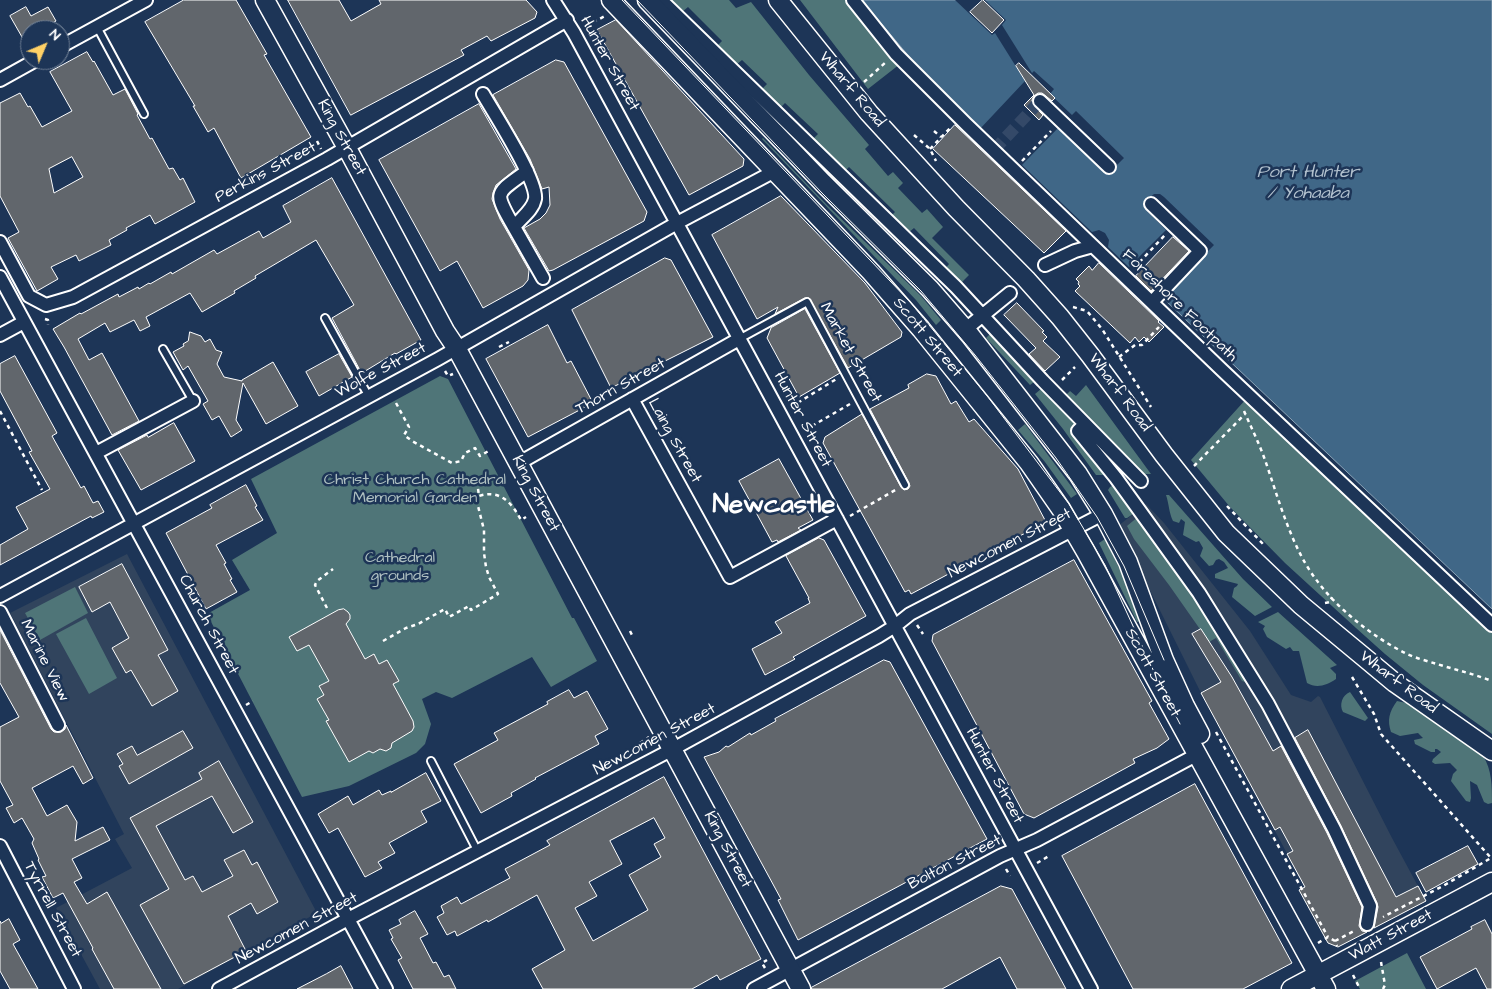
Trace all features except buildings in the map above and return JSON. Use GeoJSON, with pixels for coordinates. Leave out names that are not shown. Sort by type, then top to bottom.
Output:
{"type":"FeatureCollection","features":[{"type":"Feature","properties":{"kind":"main road","name":"King Street"},"geometry":{"type":"LineString","coordinates":[[266,0],[445,331],[457,349],[519,463],[801,989]]}},
{"type":"Feature","properties":{"kind":"main road","name":"Scott Street"},"geometry":{"type":"LineString","coordinates":[[647,0],[823,183],[942,302],[1068,460],[1086,486],[1118,541],[1133,575],[1164,660],[1192,721],[1324,978]]}},
{"type":"Feature","properties":{"kind":"main road","name":"Wharf Road"},"geometry":{"type":"LineString","coordinates":[[778,0],[870,113],[956,208],[1060,316],[1164,455],[1226,533],[1301,605],[1365,658],[1395,682],[1492,751]]}},
{"type":"Feature","properties":{"kind":"main road","name":"Scott Street"},"geometry":{"type":"LineString","coordinates":[[608,8],[775,171],[871,272],[934,344],[1029,463],[1074,530],[1180,724],[1324,978]]}},
{"type":"Feature","properties":{"kind":"main road","name":"Watt Street"},"geometry":{"type":"LineString","coordinates":[[1291,989],[1324,978],[1492,882]]}},
{"type":"Feature","properties":{"kind":"main road"},"geometry":{"type":"LineString","coordinates":[[1324,978],[1339,989]]}},
{"type":"Feature","properties":{"kind":"street"},"geometry":{"type":"LineString","coordinates":[[70,42],[146,0]]}},
{"type":"Feature","properties":{"kind":"street","name":"Hunter Street"},"geometry":{"type":"LineString","coordinates":[[553,0],[567,20],[739,339],[841,519],[895,626],[1091,989]]}},
{"type":"Feature","properties":{"kind":"street"},"geometry":{"type":"LineString","coordinates":[[661,0],[950,280],[1052,390],[1141,481]]}},
{"type":"Feature","properties":{"kind":"street","name":"Foreshore Footpath"},"geometry":{"type":"LineString","coordinates":[[853,0],[896,54],[966,124],[1492,626]]}},
{"type":"Feature","properties":{"kind":"street","name":"Perkins Street"},"geometry":{"type":"LineString","coordinates":[[0,242],[29,296],[46,305],[73,297],[347,148],[567,20]]}},
{"type":"Feature","properties":{"kind":"street"},"geometry":{"type":"LineString","coordinates":[[0,80],[20,69]]}},
{"type":"Feature","properties":{"kind":"street"},"geometry":{"type":"LineString","coordinates":[[484,94],[527,171],[535,190],[534,202],[529,211],[514,226]]}},
{"type":"Feature","properties":{"kind":"street"},"geometry":{"type":"LineString","coordinates":[[1040,101],[1109,167]]}},
{"type":"Feature","properties":{"kind":"street"},"geometry":{"type":"LineString","coordinates":[[527,171],[506,186],[500,195],[502,206],[543,278]]}},
{"type":"Feature","properties":{"kind":"street","name":"Wolfe Street"},"geometry":{"type":"LineString","coordinates":[[0,596],[457,349],[677,223],[775,171]]}},
{"type":"Feature","properties":{"kind":"street"},"geometry":{"type":"LineString","coordinates":[[1152,204],[1200,251],[1152,302]]}},
{"type":"Feature","properties":{"kind":"street"},"geometry":{"type":"LineString","coordinates":[[1045,265],[1074,251],[1093,246]]}},
{"type":"Feature","properties":{"kind":"street","name":"Church Street"},"geometry":{"type":"LineString","coordinates":[[0,277],[386,989]]}},
{"type":"Feature","properties":{"kind":"street"},"geometry":{"type":"LineString","coordinates":[[972,324],[1010,293]]}},
{"type":"Feature","properties":{"kind":"street"},"geometry":{"type":"LineString","coordinates":[[0,334],[24,322]]}},
{"type":"Feature","properties":{"kind":"street","name":"Thorn Street"},"geometry":{"type":"LineString","coordinates":[[519,463],[739,339]]}},
{"type":"Feature","properties":{"kind":"street","name":"Laing Street"},"geometry":{"type":"LineString","coordinates":[[632,399],[730,578],[841,519]]}},
{"type":"Feature","properties":{"kind":"street"},"geometry":{"type":"LineString","coordinates":[[96,454],[193,402]]}},
{"type":"Feature","properties":{"kind":"street"},"geometry":{"type":"LineString","coordinates":[[1085,424],[1078,431],[1199,593],[1268,704],[1334,829],[1370,906],[1367,924]]}},
{"type":"Feature","properties":{"kind":"street","name":"Newcomen Street"},"geometry":{"type":"LineString","coordinates":[[219,989],[348,919],[673,749],[895,626],[910,614],[1103,514]]}},
{"type":"Feature","properties":{"kind":"street","name":"Marine View"},"geometry":{"type":"LineString","coordinates":[[0,612],[58,725]]}},
{"type":"Feature","properties":{"kind":"street","name":"Bolton Street"},"geometry":{"type":"LineString","coordinates":[[754,989],[1000,856],[1016,850],[1198,754]]}},
{"type":"Feature","properties":{"kind":"street","name":"Tyrrell Street"},"geometry":{"type":"LineString","coordinates":[[0,847],[74,989]]}},
{"type":"Feature","properties":{"kind":"lane"},"geometry":{"type":"LineString","coordinates":[[97,27],[144,114]]}},
{"type":"Feature","properties":{"kind":"lane","name":"Market Street"},"geometry":{"type":"LineString","coordinates":[[739,339],[807,302],[905,485]]}},
{"type":"Feature","properties":{"kind":"lane"},"geometry":{"type":"LineString","coordinates":[[325,318],[369,396]]}},
{"type":"Feature","properties":{"kind":"lane"},"geometry":{"type":"LineString","coordinates":[[163,348],[193,402]]}},
{"type":"Feature","properties":{"kind":"lane"},"geometry":{"type":"LineString","coordinates":[[431,761],[478,852]]}},
{"type":"Feature","properties":{"kind":"path"},"geometry":{"type":"LineString","coordinates":[[582,28],[608,8]]}},
{"type":"Feature","properties":{"kind":"path"},"geometry":{"type":"LineString","coordinates":[[864,81],[896,54]]}},
{"type":"Feature","properties":{"kind":"path"},"geometry":{"type":"LineString","coordinates":[[1017,166],[1053,128]]}},
{"type":"Feature","properties":{"kind":"path"},"geometry":{"type":"LineString","coordinates":[[915,137],[930,149],[941,137],[934,131]]}},
{"type":"Feature","properties":{"kind":"path"},"geometry":{"type":"LineString","coordinates":[[317,141],[321,150]]}},
{"type":"Feature","properties":{"kind":"path"},"geometry":{"type":"LineString","coordinates":[[1130,272],[1166,235]]}},
{"type":"Feature","properties":{"kind":"path"},"geometry":{"type":"LineString","coordinates":[[1087,311],[1102,329],[1155,413]]}},
{"type":"Feature","properties":{"kind":"path"},"geometry":{"type":"LineString","coordinates":[[1119,357],[1135,345],[1142,345],[1168,317]]}},
{"type":"Feature","properties":{"kind":"path"},"geometry":{"type":"LineString","coordinates":[[48,320],[48,325]]}},
{"type":"Feature","properties":{"kind":"path"},"geometry":{"type":"LineString","coordinates":[[499,347],[509,342]]}},
{"type":"Feature","properties":{"kind":"path"},"geometry":{"type":"LineString","coordinates":[[1052,390],[1075,367]]}},
{"type":"Feature","properties":{"kind":"path"},"geometry":{"type":"LineString","coordinates":[[444,377],[448,375],[445,371]]}},
{"type":"Feature","properties":{"kind":"path"},"geometry":{"type":"LineString","coordinates":[[780,413],[845,374]]}},
{"type":"Feature","properties":{"kind":"path"},"geometry":{"type":"LineString","coordinates":[[794,437],[860,398]]}},
{"type":"Feature","properties":{"kind":"path"},"geometry":{"type":"LineString","coordinates":[[1194,466],[1256,402]]}},
{"type":"Feature","properties":{"kind":"path"},"geometry":{"type":"LineString","coordinates":[[396,403],[410,427],[404,435],[452,463],[460,461],[465,453],[475,448],[480,456],[490,450]]}},
{"type":"Feature","properties":{"kind":"path"},"geometry":{"type":"LineString","coordinates":[[1242,405],[1264,457],[1291,533],[1314,578],[1332,598],[1380,638],[1407,654],[1492,681]]}},
{"type":"Feature","properties":{"kind":"path"},"geometry":{"type":"LineString","coordinates":[[0,412],[42,490]]}},
{"type":"Feature","properties":{"kind":"path"},"geometry":{"type":"LineString","coordinates":[[383,641],[445,609],[449,617],[469,606],[472,610],[498,594],[486,567],[484,553],[485,536],[477,502],[477,481]]}},
{"type":"Feature","properties":{"kind":"path"},"geometry":{"type":"LineString","coordinates":[[841,519],[905,485]]}},
{"type":"Feature","properties":{"kind":"path"},"geometry":{"type":"LineString","coordinates":[[478,496],[489,494],[503,498],[514,507],[521,520],[526,517]]}},
{"type":"Feature","properties":{"kind":"path"},"geometry":{"type":"LineString","coordinates":[[1225,504],[1268,550]]}},
{"type":"Feature","properties":{"kind":"path"},"geometry":{"type":"LineString","coordinates":[[327,608],[315,585],[317,581],[333,569]]}},
{"type":"Feature","properties":{"kind":"path"},"geometry":{"type":"LineString","coordinates":[[1319,599],[1325,604],[1330,602],[1332,598]]}},
{"type":"Feature","properties":{"kind":"path"},"geometry":{"type":"LineString","coordinates":[[915,622],[923,634]]}},
{"type":"Feature","properties":{"kind":"path"},"geometry":{"type":"LineString","coordinates":[[630,631],[632,635]]}},
{"type":"Feature","properties":{"kind":"path"},"geometry":{"type":"LineString","coordinates":[[1376,644],[1380,638]]}},
{"type":"Feature","properties":{"kind":"path"},"geometry":{"type":"LineString","coordinates":[[1335,941],[1443,886],[1491,858],[1381,734],[1374,714],[1352,677]]}},
{"type":"Feature","properties":{"kind":"path"},"geometry":{"type":"LineString","coordinates":[[1216,731],[1328,937],[1335,941],[1338,948]]}},
{"type":"Feature","properties":{"kind":"path"},"geometry":{"type":"LineString","coordinates":[[640,743],[649,737]]}},
{"type":"Feature","properties":{"kind":"path"},"geometry":{"type":"LineString","coordinates":[[1032,865],[1049,856]]}},
{"type":"Feature","properties":{"kind":"path"},"geometry":{"type":"LineString","coordinates":[[1006,869],[1010,876]]}},
{"type":"Feature","properties":{"kind":"path"},"geometry":{"type":"LineString","coordinates":[[1319,942],[1328,937]]}},
{"type":"Feature","properties":{"kind":"path"},"geometry":{"type":"LineString","coordinates":[[766,969],[762,962],[771,958]]}},
{"type":"Feature","properties":{"kind":"path"},"geometry":{"type":"LineString","coordinates":[[1381,962],[1384,987],[1388,989]]}},
{"type":"Feature","properties":{"kind":"path"},"geometry":{"type":"LineString","coordinates":[[1355,978],[1360,989]]}},
{"type":"Feature","properties":{"kind":"shaded area"},"geometry":{"type":"Polygon","coordinates":[[[1146,504],[1164,523],[1250,631],[1291,695],[1311,702],[1318,696],[1320,697],[1426,901],[1338,947],[1328,943],[1299,890],[1305,887],[1201,693],[1118,526],[1146,504]]]}},
{"type":"Feature","properties":{"kind":"shaded area"},"geometry":{"type":"Polygon","coordinates":[[[127,554],[317,913],[178,989],[100,989],[56,908],[132,868],[115,839],[124,834],[10,613],[127,554]]]}},
{"type":"Feature","properties":{"kind":"green space"},"geometry":{"type":"Polygon","coordinates":[[[669,0],[729,0],[736,8],[751,2],[809,75],[869,145],[865,149],[888,176],[893,172],[903,183],[898,188],[922,213],[927,209],[943,227],[932,238],[969,275],[960,284],[945,269],[949,264],[914,228],[908,233],[891,216],[895,212],[849,167],[845,171],[812,140],[818,134],[785,103],[780,108],[761,90],[767,84],[742,60],[736,65],[716,47],[722,41],[688,7],[682,12],[669,0]]]}},
{"type":"Feature","properties":{"kind":"green space"},"geometry":{"type":"Polygon","coordinates":[[[800,0],[848,0],[900,64],[868,89],[800,0]]]}},
{"type":"Feature","properties":{"kind":"green space"},"geometry":{"type":"Polygon","coordinates":[[[763,138],[827,205],[921,296],[941,320],[936,325],[916,300],[763,138]]]}},
{"type":"Feature","properties":{"kind":"green space"},"geometry":{"type":"Polygon","coordinates":[[[990,334],[1034,382],[1030,385],[986,338],[990,334]]]}},
{"type":"Feature","properties":{"kind":"green space","name":"Cathedral grounds"},"geometry":{"type":"Polygon","coordinates":[[[440,376],[448,379],[572,618],[574,618],[597,661],[551,687],[532,657],[452,698],[436,692],[422,699],[431,724],[425,744],[416,753],[349,786],[302,797],[207,614],[250,590],[232,560],[277,533],[251,479],[440,376]]]}},
{"type":"Feature","properties":{"kind":"green space"},"geometry":{"type":"Polygon","coordinates":[[[1086,385],[1151,474],[1141,474],[1066,395],[1070,391],[1076,396],[1086,385]]]}},
{"type":"Feature","properties":{"kind":"green space"},"geometry":{"type":"Polygon","coordinates":[[[1041,389],[1078,427],[1109,475],[1096,475],[1035,394],[1041,389]]]}},
{"type":"Feature","properties":{"kind":"green space"},"geometry":{"type":"Polygon","coordinates":[[[1247,398],[1492,631],[1492,734],[1423,685],[1356,628],[1285,563],[1230,507],[1191,460],[1247,398]]]}},
{"type":"Feature","properties":{"kind":"green space"},"geometry":{"type":"Polygon","coordinates":[[[1025,424],[1077,494],[1071,498],[1045,462],[1018,430],[1025,424]]]}},
{"type":"Feature","properties":{"kind":"green space"},"geometry":{"type":"Polygon","coordinates":[[[1115,484],[1136,512],[1127,518],[1125,518],[1108,490],[1115,484]]]}},
{"type":"Feature","properties":{"kind":"green space"},"geometry":{"type":"Polygon","coordinates":[[[1166,495],[1169,495],[1243,579],[1272,607],[1255,616],[1232,597],[1234,588],[1238,584],[1215,578],[1215,574],[1228,568],[1219,559],[1209,566],[1200,556],[1203,548],[1199,541],[1196,542],[1183,535],[1185,522],[1181,519],[1179,523],[1173,521],[1166,495]]]}},
{"type":"Feature","properties":{"kind":"green space"},"geometry":{"type":"Polygon","coordinates":[[[1139,516],[1181,572],[1252,684],[1242,681],[1216,638],[1209,642],[1134,539],[1127,526],[1139,516]]]}},
{"type":"Feature","properties":{"kind":"green space"},"geometry":{"type":"Polygon","coordinates":[[[1105,539],[1144,620],[1137,622],[1099,543],[1105,539]]]}},
{"type":"Feature","properties":{"kind":"green space"},"geometry":{"type":"Polygon","coordinates":[[[75,587],[88,613],[40,640],[25,613],[75,587]]]}},
{"type":"Feature","properties":{"kind":"green space"},"geometry":{"type":"Polygon","coordinates":[[[1278,612],[1337,665],[1330,668],[1336,674],[1336,679],[1322,686],[1314,686],[1307,683],[1299,651],[1293,651],[1290,647],[1286,649],[1267,637],[1263,629],[1265,626],[1258,622],[1278,612]]]}},
{"type":"Feature","properties":{"kind":"green space"},"geometry":{"type":"Polygon","coordinates":[[[86,618],[117,678],[89,694],[56,634],[86,618]]]}},
{"type":"Feature","properties":{"kind":"green space"},"geometry":{"type":"Polygon","coordinates":[[[1350,692],[1368,718],[1365,721],[1343,712],[1342,700],[1350,692]]]}},
{"type":"Feature","properties":{"kind":"green space"},"geometry":{"type":"Polygon","coordinates":[[[1397,701],[1411,704],[1483,756],[1490,773],[1492,803],[1484,802],[1477,785],[1470,781],[1471,798],[1470,802],[1466,801],[1451,781],[1453,774],[1457,770],[1450,763],[1435,764],[1432,762],[1441,752],[1435,749],[1435,752],[1431,752],[1415,744],[1414,740],[1423,738],[1418,733],[1400,736],[1391,732],[1390,716],[1397,701]]]}},
{"type":"Feature","properties":{"kind":"green space"},"geometry":{"type":"Polygon","coordinates":[[[1407,953],[1426,989],[1360,989],[1355,981],[1407,953]]]}},
{"type":"Feature","properties":{"kind":"water","name":"Port Hunter / Yohaaba"},"geometry":{"type":"Polygon","coordinates":[[[862,0],[1492,0],[1492,609],[1165,300],[1136,277],[1003,151],[923,73],[862,0]]]}},
{"type":"Feature","properties":{"kind":"pier"},"geometry":{"type":"Polygon","coordinates":[[[955,0],[985,0],[1006,20],[1002,25],[1032,73],[1034,71],[1054,89],[1050,94],[1072,115],[1076,111],[1124,158],[1108,174],[1059,127],[1022,165],[1092,232],[1099,230],[1105,233],[1109,240],[1108,247],[1129,267],[1166,230],[1147,209],[1147,200],[1154,194],[1160,194],[1164,197],[1214,245],[1160,300],[1134,279],[978,131],[1025,81],[995,33],[992,35],[955,0]]]}},
{"type":"Feature","properties":{"kind":"tunnel"},"geometry":{"type":"LineString","coordinates":[[994,150],[1040,101]]}},
{"type":"Feature","properties":{"kind":"tram line"},"geometry":{"type":"LineString","coordinates":[[622,0],[911,303],[988,397],[1069,504],[1105,565],[1180,724]]}},
{"type":"Feature","properties":{"kind":"tram line"},"geometry":{"type":"LineString","coordinates":[[637,0],[823,194],[921,291],[975,355],[1056,458],[1097,517],[1124,566],[1164,660]]}},
{"type":"Feature","properties":{"kind":"district","name":"Newcastle"},"geometry":{"type":"Point","coordinates":[774,507]}},
{"type":"Feature","properties":{"kind":"park label","name":"Christ Church Cathedral Memorial Garden"},"geometry":{"type":"Point","coordinates":[415,490]}}]}
